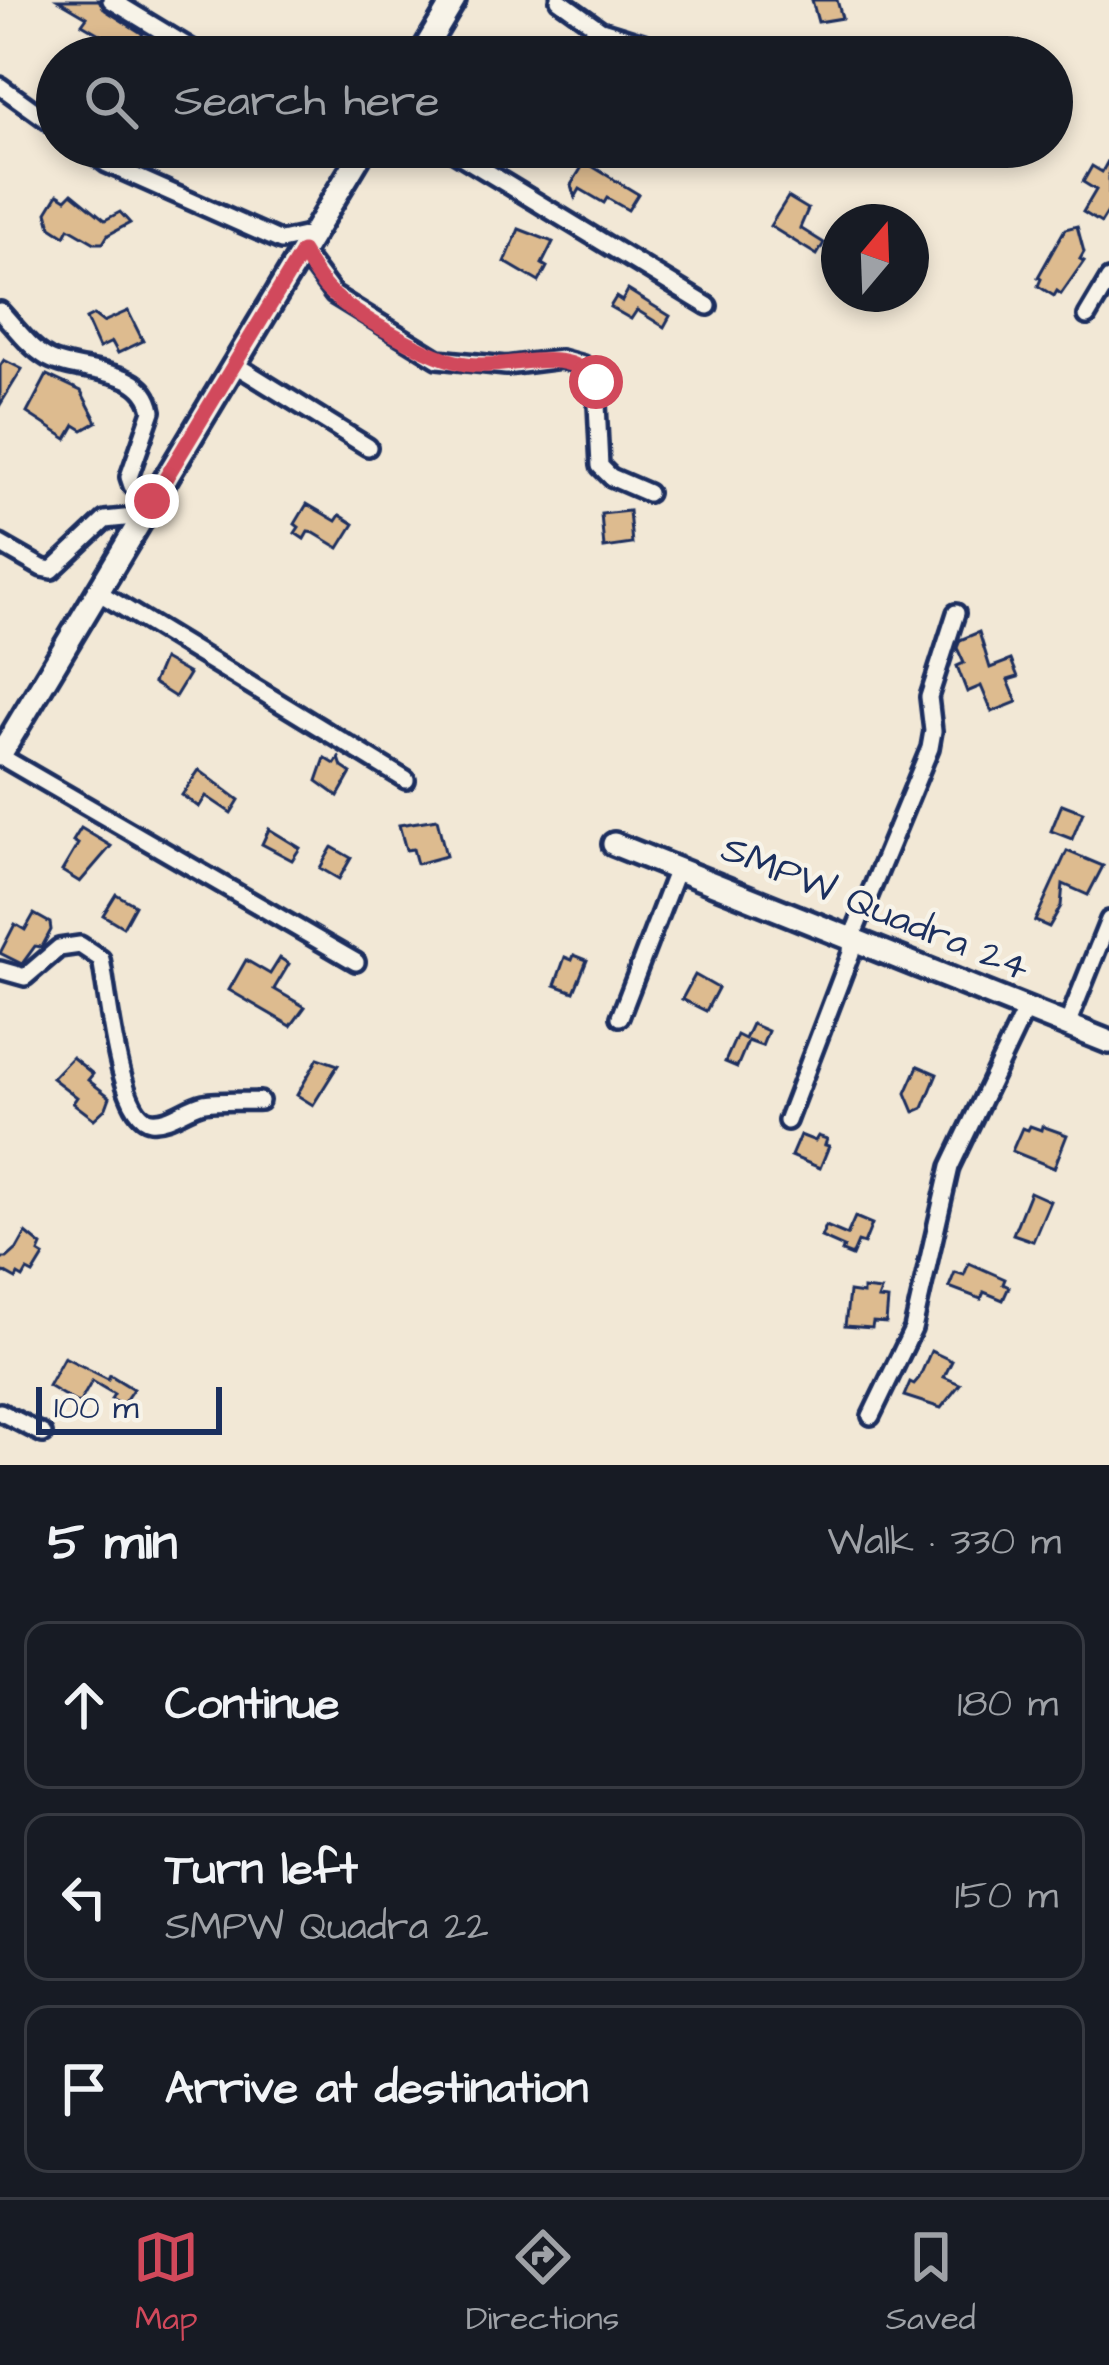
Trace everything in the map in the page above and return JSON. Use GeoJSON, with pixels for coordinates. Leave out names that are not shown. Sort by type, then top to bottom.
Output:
{"type":"FeatureCollection","features":[{"type":"Feature","properties":{"kind":"street"},"geometry":{"type":"LineString","coordinates":[[111,0],[170,36]]}},
{"type":"Feature","properties":{"kind":"street"},"geometry":{"type":"LineString","coordinates":[[433,36],[454,0]]}},
{"type":"Feature","properties":{"kind":"street"},"geometry":{"type":"LineString","coordinates":[[559,0],[602,30],[621,36]]}},
{"type":"Feature","properties":{"kind":"street"},"geometry":{"type":"LineString","coordinates":[[0,86],[36,113]]}},
{"type":"Feature","properties":{"kind":"street"},"geometry":{"type":"LineString","coordinates":[[116,168],[281,241],[307,243]]}},
{"type":"Feature","properties":{"kind":"street"},"geometry":{"type":"LineString","coordinates":[[351,168],[0,755],[356,962]]}},
{"type":"Feature","properties":{"kind":"street"},"geometry":{"type":"LineString","coordinates":[[481,168],[708,305]]}},
{"type":"Feature","properties":{"kind":"street"},"geometry":{"type":"LineString","coordinates":[[307,243],[334,296],[438,358],[506,366],[561,358],[583,365],[596,382],[600,466],[611,477],[648,493]]}},
{"type":"Feature","properties":{"kind":"street"},"geometry":{"type":"LineString","coordinates":[[1087,316],[1109,279]]}},
{"type":"Feature","properties":{"kind":"street"},"geometry":{"type":"LineString","coordinates":[[0,311],[42,354],[64,365],[123,377],[143,392],[150,402],[150,419],[129,476],[148,508]]}},
{"type":"Feature","properties":{"kind":"street"},"geometry":{"type":"LineString","coordinates":[[234,364],[368,447]]}},
{"type":"Feature","properties":{"kind":"street"},"geometry":{"type":"LineString","coordinates":[[0,544],[52,570],[105,520],[148,508]]}},
{"type":"Feature","properties":{"kind":"street"},"geometry":{"type":"LineString","coordinates":[[98,592],[406,780]]}},
{"type":"Feature","properties":{"kind":"street"},"geometry":{"type":"LineString","coordinates":[[787,1121],[851,953],[852,937],[930,748],[933,731],[928,697],[956,614]]}},
{"type":"Feature","properties":{"kind":"street","name":"SMPW Quadra 24"},"geometry":{"type":"LineString","coordinates":[[614,844],[1109,1042]]}},
{"type":"Feature","properties":{"kind":"street"},"geometry":{"type":"LineString","coordinates":[[620,1017],[677,868]]}},
{"type":"Feature","properties":{"kind":"street"},"geometry":{"type":"LineString","coordinates":[[1067,1025],[1109,920]]}},
{"type":"Feature","properties":{"kind":"street"},"geometry":{"type":"LineString","coordinates":[[0,970],[25,977],[59,948],[80,945],[101,959],[122,1080],[132,1111],[146,1121],[161,1121],[202,1104],[260,1101]]}},
{"type":"Feature","properties":{"kind":"street"},"geometry":{"type":"LineString","coordinates":[[871,1416],[913,1329],[950,1167],[1025,1008]]}},
{"type":"Feature","properties":{"kind":"street"},"geometry":{"type":"LineString","coordinates":[[0,1412],[43,1434]]}},
{"type":"Feature","properties":{"kind":"building"},"geometry":{"type":"Polygon","coordinates":[[[58,0],[99,0],[105,10],[143,34],[103,36],[82,24],[87,17],[58,0]]]}},
{"type":"Feature","properties":{"kind":"building"},"geometry":{"type":"Polygon","coordinates":[[[812,0],[837,0],[842,18],[818,22],[812,0]]]}},
{"type":"Feature","properties":{"kind":"building"},"geometry":{"type":"Polygon","coordinates":[[[1109,159],[1109,210],[1101,223],[1083,212],[1096,190],[1083,182],[1092,166],[1102,172],[1109,159]]]}},
{"type":"Feature","properties":{"kind":"building"},"geometry":{"type":"Polygon","coordinates":[[[581,168],[595,168],[638,194],[628,210],[580,189],[575,198],[571,185],[581,168]]]}},
{"type":"Feature","properties":{"kind":"building"},"geometry":{"type":"Polygon","coordinates":[[[72,193],[105,220],[120,212],[130,223],[103,243],[69,228],[65,236],[51,227],[47,212],[58,194],[66,199],[72,193]]]}},
{"type":"Feature","properties":{"kind":"building"},"geometry":{"type":"Polygon","coordinates":[[[788,197],[808,209],[800,228],[821,241],[821,248],[817,255],[770,226],[788,197]]]}},
{"type":"Feature","properties":{"kind":"building"},"geometry":{"type":"Polygon","coordinates":[[[1077,226],[1084,261],[1061,294],[1057,291],[1054,296],[1038,286],[1038,277],[1065,229],[1077,226]]]}},
{"type":"Feature","properties":{"kind":"building"},"geometry":{"type":"Polygon","coordinates":[[[519,229],[553,242],[539,282],[505,262],[519,229]]]}},
{"type":"Feature","properties":{"kind":"building"},"geometry":{"type":"Polygon","coordinates":[[[628,290],[670,316],[664,327],[637,310],[631,319],[610,307],[616,297],[622,301],[628,290]]]}},
{"type":"Feature","properties":{"kind":"building"},"geometry":{"type":"Polygon","coordinates":[[[128,311],[143,341],[118,353],[112,342],[99,348],[86,319],[94,315],[103,322],[128,311]]]}},
{"type":"Feature","properties":{"kind":"building"},"geometry":{"type":"Polygon","coordinates":[[[4,360],[22,369],[0,405],[0,366],[4,360]]]}},
{"type":"Feature","properties":{"kind":"building"},"geometry":{"type":"Polygon","coordinates":[[[47,375],[81,391],[97,422],[83,430],[75,425],[67,439],[27,413],[47,375]]]}},
{"type":"Feature","properties":{"kind":"building"},"geometry":{"type":"Polygon","coordinates":[[[307,504],[336,521],[340,515],[354,524],[339,548],[314,533],[308,532],[304,539],[295,533],[307,504]]]}},
{"type":"Feature","properties":{"kind":"building"},"geometry":{"type":"Polygon","coordinates":[[[629,511],[632,544],[604,548],[601,514],[629,511]]]}},
{"type":"Feature","properties":{"kind":"building"},"geometry":{"type":"Polygon","coordinates":[[[979,632],[990,668],[1011,660],[1018,677],[1008,680],[1017,702],[992,712],[981,686],[967,692],[957,666],[964,663],[957,648],[960,640],[979,632]]]}},
{"type":"Feature","properties":{"kind":"building"},"geometry":{"type":"Polygon","coordinates":[[[163,659],[189,674],[175,697],[153,683],[163,659]]]}},
{"type":"Feature","properties":{"kind":"building"},"geometry":{"type":"Polygon","coordinates":[[[325,758],[335,764],[339,758],[351,773],[338,796],[317,781],[325,758]]]}},
{"type":"Feature","properties":{"kind":"building"},"geometry":{"type":"Polygon","coordinates":[[[199,770],[239,800],[231,813],[206,796],[199,807],[182,795],[199,770]]]}},
{"type":"Feature","properties":{"kind":"building"},"geometry":{"type":"Polygon","coordinates":[[[1062,804],[1083,812],[1072,839],[1051,831],[1062,804]]]}},
{"type":"Feature","properties":{"kind":"building"},"geometry":{"type":"Polygon","coordinates":[[[437,819],[446,856],[417,864],[413,849],[406,850],[399,825],[437,819]]]}},
{"type":"Feature","properties":{"kind":"building"},"geometry":{"type":"Polygon","coordinates":[[[81,828],[111,846],[80,882],[62,871],[78,844],[73,841],[81,828]]]}},
{"type":"Feature","properties":{"kind":"building"},"geometry":{"type":"Polygon","coordinates":[[[269,829],[300,848],[292,860],[262,844],[269,829]]]}},
{"type":"Feature","properties":{"kind":"building"},"geometry":{"type":"Polygon","coordinates":[[[332,847],[351,858],[339,879],[320,868],[332,847]]]}},
{"type":"Feature","properties":{"kind":"building"},"geometry":{"type":"Polygon","coordinates":[[[1067,851],[1103,866],[1088,895],[1063,884],[1061,906],[1049,927],[1035,921],[1067,851]]]}},
{"type":"Feature","properties":{"kind":"building"},"geometry":{"type":"Polygon","coordinates":[[[116,894],[135,905],[123,927],[103,915],[116,894]]]}},
{"type":"Feature","properties":{"kind":"building"},"geometry":{"type":"Polygon","coordinates":[[[34,914],[50,923],[42,947],[35,946],[22,964],[0,953],[15,924],[25,930],[34,914]]]}},
{"type":"Feature","properties":{"kind":"building"},"geometry":{"type":"Polygon","coordinates":[[[574,955],[587,960],[574,992],[555,985],[565,957],[572,960],[574,955]]]}},
{"type":"Feature","properties":{"kind":"building"},"geometry":{"type":"Polygon","coordinates":[[[280,958],[289,964],[274,989],[305,1007],[291,1026],[229,990],[246,960],[270,974],[280,958]]]}},
{"type":"Feature","properties":{"kind":"building"},"geometry":{"type":"Polygon","coordinates":[[[695,975],[718,988],[706,1011],[682,999],[695,975]]]}},
{"type":"Feature","properties":{"kind":"building"},"geometry":{"type":"Polygon","coordinates":[[[752,1024],[768,1031],[762,1046],[748,1041],[737,1067],[725,1062],[737,1035],[745,1039],[752,1024]]]}},
{"type":"Feature","properties":{"kind":"building"},"geometry":{"type":"Polygon","coordinates":[[[72,1057],[93,1074],[88,1080],[110,1097],[94,1119],[73,1103],[77,1097],[52,1078],[72,1057]]]}},
{"type":"Feature","properties":{"kind":"building"},"geometry":{"type":"Polygon","coordinates":[[[318,1058],[338,1065],[313,1105],[297,1095],[318,1058]]]}},
{"type":"Feature","properties":{"kind":"building"},"geometry":{"type":"Polygon","coordinates":[[[918,1066],[937,1074],[923,1108],[914,1112],[906,1093],[918,1066]]]}},
{"type":"Feature","properties":{"kind":"building"},"geometry":{"type":"Polygon","coordinates":[[[1022,1128],[1067,1135],[1054,1168],[1012,1151],[1022,1128]]]}},
{"type":"Feature","properties":{"kind":"building"},"geometry":{"type":"Polygon","coordinates":[[[800,1135],[815,1141],[818,1136],[827,1139],[820,1168],[791,1156],[800,1135]]]}},
{"type":"Feature","properties":{"kind":"building"},"geometry":{"type":"Polygon","coordinates":[[[1030,1192],[1050,1201],[1033,1241],[1013,1234],[1030,1192]]]}},
{"type":"Feature","properties":{"kind":"building"},"geometry":{"type":"Polygon","coordinates":[[[855,1217],[872,1224],[864,1244],[858,1242],[852,1256],[821,1237],[826,1226],[847,1235],[855,1217]]]}},
{"type":"Feature","properties":{"kind":"building"},"geometry":{"type":"Polygon","coordinates":[[[26,1233],[42,1246],[39,1253],[44,1256],[33,1274],[27,1271],[16,1279],[0,1270],[0,1258],[17,1249],[26,1233]]]}},
{"type":"Feature","properties":{"kind":"building"},"geometry":{"type":"Polygon","coordinates":[[[969,1263],[1005,1279],[1003,1284],[1009,1287],[1003,1300],[984,1292],[981,1299],[949,1287],[955,1272],[964,1275],[969,1263]]]}},
{"type":"Feature","properties":{"kind":"building"},"geometry":{"type":"Polygon","coordinates":[[[863,1289],[881,1291],[878,1299],[888,1300],[886,1323],[873,1322],[872,1328],[845,1326],[849,1292],[863,1294],[863,1289]]]}},
{"type":"Feature","properties":{"kind":"building"},"geometry":{"type":"Polygon","coordinates":[[[931,1351],[952,1361],[944,1377],[960,1384],[941,1408],[904,1396],[910,1382],[919,1378],[931,1351]]]}},
{"type":"Feature","properties":{"kind":"building"},"geometry":{"type":"Polygon","coordinates":[[[64,1357],[133,1389],[122,1405],[92,1381],[79,1404],[48,1386],[64,1357]]]}},
{"type":"Feature","properties":{"kind":"route"},"geometry":{"type":"LineString","coordinates":[[152,501],[302,252],[334,296],[438,358],[506,366],[561,358],[583,365],[596,382]]}}]}
